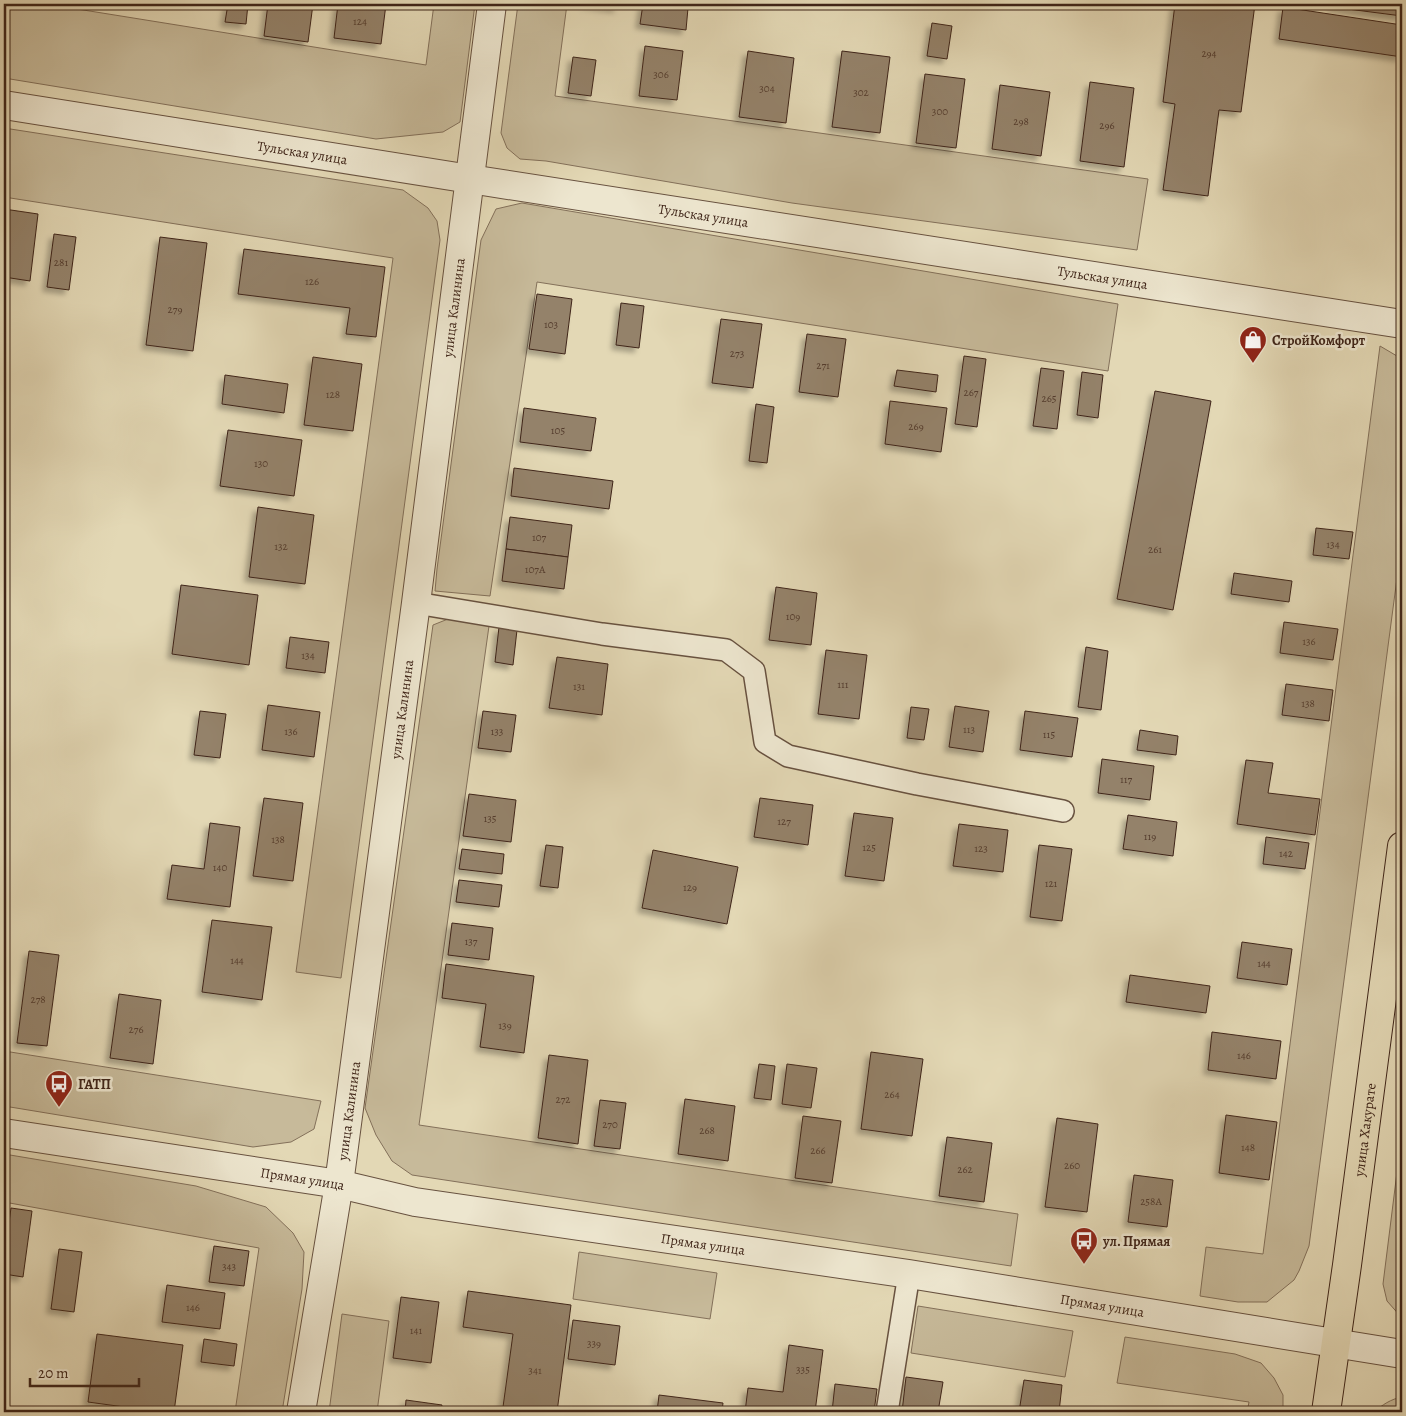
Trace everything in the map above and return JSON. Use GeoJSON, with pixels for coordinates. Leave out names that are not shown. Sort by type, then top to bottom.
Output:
{"type":"FeatureCollection","features":[{"type":"Feature","properties":{"kind":"main road","name":"улица Хакурате"},"geometry":{"type":"LineString","coordinates":[[1326,1412],[1402,846]]}},
{"type":"Feature","properties":{"kind":"street","name":"улица Калинина"},"geometry":{"type":"LineString","coordinates":[[301,1412],[339,1184],[416,603],[492,4]]}},
{"type":"Feature","properties":{"kind":"street","name":"Тульская улица"},"geometry":{"type":"LineString","coordinates":[[4,104],[470,179],[1402,324]]}},
{"type":"Feature","properties":{"kind":"street","name":"Прямая улица"},"geometry":{"type":"LineString","coordinates":[[4,1133],[339,1184],[415,1202],[909,1274],[1402,1354]]}},
{"type":"Feature","properties":{"kind":"lane"},"geometry":{"type":"LineString","coordinates":[[416,603],[602,634],[726,650],[754,671],[765,742],[788,756],[917,784],[1063,811]]}},
{"type":"Feature","properties":{"kind":"lane"},"geometry":{"type":"LineString","coordinates":[[887,1412],[909,1274]]}},
{"type":"Feature","properties":{"kind":"shaded area"},"geometry":{"type":"Polygon","coordinates":[[[4,4],[46,4],[426,65],[434,4],[475,4],[460,122],[443,132],[376,139],[4,78],[4,4]]]}},
{"type":"Feature","properties":{"kind":"shaded area"},"geometry":{"type":"Polygon","coordinates":[[[518,4],[567,4],[555,96],[1148,179],[1137,250],[792,203],[546,161],[520,159],[507,148],[501,133],[518,4]]]}},
{"type":"Feature","properties":{"kind":"shaded area"},"geometry":{"type":"Polygon","coordinates":[[[4,128],[403,190],[428,208],[437,221],[440,240],[341,978],[296,972],[393,258],[4,197],[4,128]]]}},
{"type":"Feature","properties":{"kind":"shaded area"},"geometry":{"type":"Polygon","coordinates":[[[522,203],[1118,304],[1108,371],[537,282],[490,596],[435,591],[481,240],[496,209],[522,203]]]}},
{"type":"Feature","properties":{"kind":"shaded area"},"geometry":{"type":"Polygon","coordinates":[[[1380,346],[1402,359],[1402,540],[1309,1246],[1294,1280],[1267,1302],[1238,1302],[1200,1296],[1206,1247],[1263,1254],[1380,346]]]}},
{"type":"Feature","properties":{"kind":"shaded area"},"geometry":{"type":"Polygon","coordinates":[[[448,619],[489,626],[419,1125],[1018,1214],[1011,1266],[412,1175],[392,1161],[376,1135],[365,1108],[433,625],[448,619]]]}},
{"type":"Feature","properties":{"kind":"shaded area"},"geometry":{"type":"Polygon","coordinates":[[[4,1051],[321,1101],[314,1129],[291,1142],[253,1147],[4,1106],[4,1051]]]}},
{"type":"Feature","properties":{"kind":"shaded area"},"geometry":{"type":"Polygon","coordinates":[[[1402,1132],[1402,1318],[1387,1301],[1383,1284],[1402,1132]]]}},
{"type":"Feature","properties":{"kind":"shaded area"},"geometry":{"type":"Polygon","coordinates":[[[4,1154],[196,1186],[266,1207],[293,1233],[304,1252],[302,1289],[282,1412],[235,1412],[259,1248],[4,1202],[4,1154]]]}},
{"type":"Feature","properties":{"kind":"shaded area"},"geometry":{"type":"Polygon","coordinates":[[[579,1252],[717,1273],[710,1319],[573,1299],[579,1252]]]}},
{"type":"Feature","properties":{"kind":"shaded area"},"geometry":{"type":"Polygon","coordinates":[[[918,1306],[1073,1331],[1065,1377],[911,1353],[918,1306]]]}},
{"type":"Feature","properties":{"kind":"shaded area"},"geometry":{"type":"Polygon","coordinates":[[[342,1314],[389,1321],[377,1412],[329,1412],[342,1314]]]}},
{"type":"Feature","properties":{"kind":"shaded area"},"geometry":{"type":"Polygon","coordinates":[[[1125,1337],[1235,1354],[1261,1363],[1274,1378],[1283,1395],[1283,1412],[1247,1412],[1249,1402],[1117,1383],[1125,1337]]]}},
{"type":"Feature","properties":{"kind":"shaded area"},"geometry":{"type":"Polygon","coordinates":[[[1402,1397],[1402,1412],[1374,1412],[1394,1399],[1402,1397]]]}},
{"type":"Feature","properties":{"kind":"building"},"geometry":{"type":"Polygon","coordinates":[[[228,4],[248,4],[246,24],[225,22],[228,4]]]}},
{"type":"Feature","properties":{"kind":"building"},"geometry":{"type":"Polygon","coordinates":[[[268,4],[313,4],[308,42],[264,36],[268,4]]]}},
{"type":"Feature","properties":{"kind":"building"},"geometry":{"type":"Polygon","coordinates":[[[338,4],[386,4],[381,44],[334,38],[338,4]]]}},
{"type":"Feature","properties":{"kind":"building"},"geometry":{"type":"Polygon","coordinates":[[[585,4],[618,4],[618,8],[585,4]]]}},
{"type":"Feature","properties":{"kind":"building"},"geometry":{"type":"Polygon","coordinates":[[[643,4],[688,8],[686,30],[640,24],[643,4]]]}},
{"type":"Feature","properties":{"kind":"building"},"geometry":{"type":"Polygon","coordinates":[[[1175,4],[1255,4],[1241,112],[1219,110],[1208,196],[1163,190],[1175,104],[1163,102],[1175,4]]]}},
{"type":"Feature","properties":{"kind":"building"},"geometry":{"type":"Polygon","coordinates":[[[1332,4],[1402,4],[1402,16],[1332,7],[1332,4]]]}},
{"type":"Feature","properties":{"kind":"building"},"geometry":{"type":"Polygon","coordinates":[[[1283,7],[1402,25],[1402,57],[1279,39],[1283,7]]]}},
{"type":"Feature","properties":{"kind":"building"},"geometry":{"type":"Polygon","coordinates":[[[932,23],[952,26],[947,59],[927,56],[932,23]]]}},
{"type":"Feature","properties":{"kind":"building"},"geometry":{"type":"Polygon","coordinates":[[[645,46],[683,51],[677,100],[639,96],[645,46]]]}},
{"type":"Feature","properties":{"kind":"building"},"geometry":{"type":"Polygon","coordinates":[[[748,51],[794,58],[786,123],[739,117],[748,51]]]}},
{"type":"Feature","properties":{"kind":"building"},"geometry":{"type":"Polygon","coordinates":[[[842,51],[890,57],[880,133],[832,127],[842,51]]]}},
{"type":"Feature","properties":{"kind":"building"},"geometry":{"type":"Polygon","coordinates":[[[573,57],[596,60],[591,96],[568,93],[573,57]]]}},
{"type":"Feature","properties":{"kind":"building"},"geometry":{"type":"Polygon","coordinates":[[[925,74],[965,79],[956,148],[916,143],[925,74]]]}},
{"type":"Feature","properties":{"kind":"building"},"geometry":{"type":"Polygon","coordinates":[[[1090,82],[1134,88],[1124,167],[1080,161],[1090,82]]]}},
{"type":"Feature","properties":{"kind":"building"},"geometry":{"type":"Polygon","coordinates":[[[1000,85],[1050,92],[1041,156],[992,149],[1000,85]]]}},
{"type":"Feature","properties":{"kind":"building"},"geometry":{"type":"Polygon","coordinates":[[[4,209],[38,214],[30,281],[4,277],[4,209]]]}},
{"type":"Feature","properties":{"kind":"building"},"geometry":{"type":"Polygon","coordinates":[[[54,234],[76,237],[69,290],[47,287],[54,234]]]}},
{"type":"Feature","properties":{"kind":"building"},"geometry":{"type":"Polygon","coordinates":[[[160,237],[207,243],[193,351],[146,345],[160,237]]]}},
{"type":"Feature","properties":{"kind":"building"},"geometry":{"type":"Polygon","coordinates":[[[244,249],[385,267],[376,337],[346,334],[350,308],[238,294],[244,249]]]}},
{"type":"Feature","properties":{"kind":"building"},"geometry":{"type":"Polygon","coordinates":[[[537,294],[572,299],[565,354],[529,349],[537,294]]]}},
{"type":"Feature","properties":{"kind":"building"},"geometry":{"type":"Polygon","coordinates":[[[621,303],[644,306],[639,348],[616,345],[621,303]]]}},
{"type":"Feature","properties":{"kind":"building"},"geometry":{"type":"Polygon","coordinates":[[[721,319],[762,324],[753,388],[712,383],[721,319]]]}},
{"type":"Feature","properties":{"kind":"building"},"geometry":{"type":"Polygon","coordinates":[[[807,334],[846,339],[838,397],[799,392],[807,334]]]}},
{"type":"Feature","properties":{"kind":"building"},"geometry":{"type":"Polygon","coordinates":[[[964,356],[986,359],[977,427],[955,424],[964,356]]]}},
{"type":"Feature","properties":{"kind":"building"},"geometry":{"type":"Polygon","coordinates":[[[313,357],[362,364],[353,431],[304,425],[313,357]]]}},
{"type":"Feature","properties":{"kind":"building"},"geometry":{"type":"Polygon","coordinates":[[[1041,368],[1064,371],[1057,429],[1033,426],[1041,368]]]}},
{"type":"Feature","properties":{"kind":"building"},"geometry":{"type":"Polygon","coordinates":[[[897,370],[938,375],[936,392],[894,386],[897,370]]]}},
{"type":"Feature","properties":{"kind":"building"},"geometry":{"type":"Polygon","coordinates":[[[1082,372],[1103,375],[1098,418],[1077,415],[1082,372]]]}},
{"type":"Feature","properties":{"kind":"building"},"geometry":{"type":"Polygon","coordinates":[[[225,375],[288,384],[284,413],[222,404],[225,375]]]}},
{"type":"Feature","properties":{"kind":"building"},"geometry":{"type":"Polygon","coordinates":[[[1155,391],[1211,401],[1173,610],[1117,599],[1155,391]]]}},
{"type":"Feature","properties":{"kind":"building"},"geometry":{"type":"Polygon","coordinates":[[[890,401],[947,408],[941,452],[885,444],[890,401]]]}},
{"type":"Feature","properties":{"kind":"building"},"geometry":{"type":"Polygon","coordinates":[[[756,404],[774,407],[767,463],[749,461],[756,404]]]}},
{"type":"Feature","properties":{"kind":"building"},"geometry":{"type":"Polygon","coordinates":[[[524,408],[596,418],[591,451],[520,442],[524,408]]]}},
{"type":"Feature","properties":{"kind":"building"},"geometry":{"type":"Polygon","coordinates":[[[228,430],[302,440],[294,496],[220,486],[228,430]]]}},
{"type":"Feature","properties":{"kind":"building"},"geometry":{"type":"Polygon","coordinates":[[[514,468],[613,481],[609,509],[511,496],[514,468]]]}},
{"type":"Feature","properties":{"kind":"building"},"geometry":{"type":"Polygon","coordinates":[[[258,507],[314,515],[305,584],[249,577],[258,507]]]}},
{"type":"Feature","properties":{"kind":"building"},"geometry":{"type":"Polygon","coordinates":[[[510,517],[572,525],[568,557],[506,549],[510,517]]]}},
{"type":"Feature","properties":{"kind":"building"},"geometry":{"type":"Polygon","coordinates":[[[1316,528],[1353,532],[1349,559],[1313,555],[1316,528]]]}},
{"type":"Feature","properties":{"kind":"building"},"geometry":{"type":"Polygon","coordinates":[[[506,549],[568,557],[564,589],[502,581],[506,549]]]}},
{"type":"Feature","properties":{"kind":"building"},"geometry":{"type":"Polygon","coordinates":[[[1234,573],[1292,581],[1289,602],[1231,594],[1234,573]]]}},
{"type":"Feature","properties":{"kind":"building"},"geometry":{"type":"Polygon","coordinates":[[[181,585],[258,595],[249,665],[172,654],[181,585]]]}},
{"type":"Feature","properties":{"kind":"building"},"geometry":{"type":"Polygon","coordinates":[[[776,587],[817,593],[811,645],[769,640],[776,587]]]}},
{"type":"Feature","properties":{"kind":"building"},"geometry":{"type":"Polygon","coordinates":[[[1284,622],[1338,629],[1333,660],[1280,653],[1284,622]]]}},
{"type":"Feature","properties":{"kind":"building"},"geometry":{"type":"Polygon","coordinates":[[[499,627],[517,630],[513,665],[495,662],[499,627]]]}},
{"type":"Feature","properties":{"kind":"building"},"geometry":{"type":"Polygon","coordinates":[[[290,637],[329,642],[325,673],[286,668],[290,637]]]}},
{"type":"Feature","properties":{"kind":"building"},"geometry":{"type":"Polygon","coordinates":[[[1086,647],[1108,651],[1101,710],[1078,707],[1086,647]]]}},
{"type":"Feature","properties":{"kind":"building"},"geometry":{"type":"Polygon","coordinates":[[[826,650],[867,655],[859,719],[818,714],[826,650]]]}},
{"type":"Feature","properties":{"kind":"building"},"geometry":{"type":"Polygon","coordinates":[[[557,657],[608,664],[602,715],[549,708],[557,657]]]}},
{"type":"Feature","properties":{"kind":"building"},"geometry":{"type":"Polygon","coordinates":[[[1286,684],[1333,690],[1329,721],[1282,715],[1286,684]]]}},
{"type":"Feature","properties":{"kind":"building"},"geometry":{"type":"Polygon","coordinates":[[[268,705],[320,712],[314,757],[262,750],[268,705]]]}},
{"type":"Feature","properties":{"kind":"building"},"geometry":{"type":"Polygon","coordinates":[[[955,706],[989,711],[983,752],[949,747],[955,706]]]}},
{"type":"Feature","properties":{"kind":"building"},"geometry":{"type":"Polygon","coordinates":[[[911,707],[929,709],[924,740],[907,738],[911,707]]]}},
{"type":"Feature","properties":{"kind":"building"},"geometry":{"type":"Polygon","coordinates":[[[200,711],[226,714],[220,758],[194,755],[200,711]]]}},
{"type":"Feature","properties":{"kind":"building"},"geometry":{"type":"Polygon","coordinates":[[[483,711],[516,715],[511,752],[478,748],[483,711]]]}},
{"type":"Feature","properties":{"kind":"building"},"geometry":{"type":"Polygon","coordinates":[[[1025,711],[1078,718],[1072,757],[1020,750],[1025,711]]]}},
{"type":"Feature","properties":{"kind":"building"},"geometry":{"type":"Polygon","coordinates":[[[1140,730],[1178,736],[1176,755],[1137,750],[1140,730]]]}},
{"type":"Feature","properties":{"kind":"building"},"geometry":{"type":"Polygon","coordinates":[[[1102,759],[1154,766],[1150,800],[1098,793],[1102,759]]]}},
{"type":"Feature","properties":{"kind":"building"},"geometry":{"type":"Polygon","coordinates":[[[1246,760],[1273,763],[1268,793],[1320,799],[1315,835],[1237,824],[1246,760]]]}},
{"type":"Feature","properties":{"kind":"building"},"geometry":{"type":"Polygon","coordinates":[[[469,794],[516,800],[511,842],[463,836],[469,794]]]}},
{"type":"Feature","properties":{"kind":"building"},"geometry":{"type":"Polygon","coordinates":[[[264,798],[303,803],[293,881],[253,876],[264,798]]]}},
{"type":"Feature","properties":{"kind":"building"},"geometry":{"type":"Polygon","coordinates":[[[760,798],[813,805],[808,845],[754,837],[760,798]]]}},
{"type":"Feature","properties":{"kind":"building"},"geometry":{"type":"Polygon","coordinates":[[[854,813],[893,818],[884,881],[845,876],[854,813]]]}},
{"type":"Feature","properties":{"kind":"building"},"geometry":{"type":"Polygon","coordinates":[[[1128,815],[1177,822],[1173,856],[1123,849],[1128,815]]]}},
{"type":"Feature","properties":{"kind":"building"},"geometry":{"type":"Polygon","coordinates":[[[210,823],[240,827],[230,907],[167,899],[172,865],[204,869],[210,823]]]}},
{"type":"Feature","properties":{"kind":"building"},"geometry":{"type":"Polygon","coordinates":[[[959,824],[1008,830],[1003,872],[953,866],[959,824]]]}},
{"type":"Feature","properties":{"kind":"building"},"geometry":{"type":"Polygon","coordinates":[[[1266,837],[1309,843],[1305,869],[1263,864],[1266,837]]]}},
{"type":"Feature","properties":{"kind":"building"},"geometry":{"type":"Polygon","coordinates":[[[546,845],[563,847],[558,888],[540,886],[546,845]]]}},
{"type":"Feature","properties":{"kind":"building"},"geometry":{"type":"Polygon","coordinates":[[[1039,845],[1072,849],[1062,921],[1030,917],[1039,845]]]}},
{"type":"Feature","properties":{"kind":"building"},"geometry":{"type":"Polygon","coordinates":[[[462,849],[504,854],[502,874],[459,869],[462,849]]]}},
{"type":"Feature","properties":{"kind":"building"},"geometry":{"type":"Polygon","coordinates":[[[653,850],[738,867],[727,924],[642,908],[653,850]]]}},
{"type":"Feature","properties":{"kind":"building"},"geometry":{"type":"Polygon","coordinates":[[[459,880],[502,885],[499,907],[456,902],[459,880]]]}},
{"type":"Feature","properties":{"kind":"building"},"geometry":{"type":"Polygon","coordinates":[[[212,920],[272,927],[262,1000],[202,992],[212,920]]]}},
{"type":"Feature","properties":{"kind":"building"},"geometry":{"type":"Polygon","coordinates":[[[452,923],[493,928],[489,960],[448,955],[452,923]]]}},
{"type":"Feature","properties":{"kind":"building"},"geometry":{"type":"Polygon","coordinates":[[[1242,942],[1292,949],[1287,985],[1237,978],[1242,942]]]}},
{"type":"Feature","properties":{"kind":"building"},"geometry":{"type":"Polygon","coordinates":[[[29,951],[59,955],[47,1046],[17,1043],[29,951]]]}},
{"type":"Feature","properties":{"kind":"building"},"geometry":{"type":"Polygon","coordinates":[[[446,964],[534,976],[524,1053],[480,1047],[486,1004],[442,998],[446,964]]]}},
{"type":"Feature","properties":{"kind":"building"},"geometry":{"type":"Polygon","coordinates":[[[1130,975],[1210,986],[1206,1013],[1126,1002],[1130,975]]]}},
{"type":"Feature","properties":{"kind":"building"},"geometry":{"type":"Polygon","coordinates":[[[119,994],[161,1000],[153,1064],[110,1058],[119,994]]]}},
{"type":"Feature","properties":{"kind":"building"},"geometry":{"type":"Polygon","coordinates":[[[1212,1032],[1281,1041],[1276,1079],[1208,1070],[1212,1032]]]}},
{"type":"Feature","properties":{"kind":"building"},"geometry":{"type":"Polygon","coordinates":[[[871,1052],[923,1059],[912,1136],[861,1129],[871,1052]]]}},
{"type":"Feature","properties":{"kind":"building"},"geometry":{"type":"Polygon","coordinates":[[[549,1055],[588,1060],[578,1144],[538,1138],[549,1055]]]}},
{"type":"Feature","properties":{"kind":"building"},"geometry":{"type":"Polygon","coordinates":[[[759,1064],[775,1066],[771,1100],[754,1098],[759,1064]]]}},
{"type":"Feature","properties":{"kind":"building"},"geometry":{"type":"Polygon","coordinates":[[[787,1064],[817,1068],[811,1108],[782,1104],[787,1064]]]}},
{"type":"Feature","properties":{"kind":"building"},"geometry":{"type":"Polygon","coordinates":[[[685,1099],[735,1106],[728,1161],[678,1154],[685,1099]]]}},
{"type":"Feature","properties":{"kind":"building"},"geometry":{"type":"Polygon","coordinates":[[[600,1100],[626,1103],[620,1149],[594,1146],[600,1100]]]}},
{"type":"Feature","properties":{"kind":"building"},"geometry":{"type":"Polygon","coordinates":[[[1226,1115],[1277,1122],[1269,1180],[1219,1173],[1226,1115]]]}},
{"type":"Feature","properties":{"kind":"building"},"geometry":{"type":"Polygon","coordinates":[[[803,1116],[841,1121],[832,1183],[795,1178],[803,1116]]]}},
{"type":"Feature","properties":{"kind":"building"},"geometry":{"type":"Polygon","coordinates":[[[1057,1118],[1098,1124],[1087,1212],[1045,1207],[1057,1118]]]}},
{"type":"Feature","properties":{"kind":"building"},"geometry":{"type":"Polygon","coordinates":[[[947,1137],[992,1143],[984,1202],[939,1196],[947,1137]]]}},
{"type":"Feature","properties":{"kind":"building"},"geometry":{"type":"Polygon","coordinates":[[[1134,1175],[1173,1180],[1167,1227],[1128,1222],[1134,1175]]]}},
{"type":"Feature","properties":{"kind":"building"},"geometry":{"type":"Polygon","coordinates":[[[11,1208],[32,1211],[23,1277],[4,1274],[4,1258],[11,1208]]]}},
{"type":"Feature","properties":{"kind":"building"},"geometry":{"type":"Polygon","coordinates":[[[214,1246],[249,1251],[244,1286],[209,1282],[214,1246]]]}},
{"type":"Feature","properties":{"kind":"building"},"geometry":{"type":"Polygon","coordinates":[[[59,1249],[82,1252],[74,1312],[51,1309],[59,1249]]]}},
{"type":"Feature","properties":{"kind":"building"},"geometry":{"type":"Polygon","coordinates":[[[167,1285],[225,1293],[220,1329],[162,1322],[167,1285]]]}},
{"type":"Feature","properties":{"kind":"building"},"geometry":{"type":"Polygon","coordinates":[[[468,1291],[571,1305],[557,1412],[503,1407],[513,1334],[463,1327],[468,1291]]]}},
{"type":"Feature","properties":{"kind":"building"},"geometry":{"type":"Polygon","coordinates":[[[401,1297],[439,1302],[431,1363],[393,1358],[401,1297]]]}},
{"type":"Feature","properties":{"kind":"building"},"geometry":{"type":"Polygon","coordinates":[[[573,1320],[620,1326],[615,1365],[568,1359],[573,1320]]]}},
{"type":"Feature","properties":{"kind":"building"},"geometry":{"type":"Polygon","coordinates":[[[97,1334],[183,1345],[174,1412],[161,1412],[88,1402],[97,1334]]]}},
{"type":"Feature","properties":{"kind":"building"},"geometry":{"type":"Polygon","coordinates":[[[204,1339],[237,1344],[234,1366],[201,1362],[204,1339]]]}},
{"type":"Feature","properties":{"kind":"building"},"geometry":{"type":"Polygon","coordinates":[[[789,1345],[823,1350],[815,1412],[745,1412],[748,1388],[783,1392],[789,1345]]]}},
{"type":"Feature","properties":{"kind":"building"},"geometry":{"type":"Polygon","coordinates":[[[906,1377],[943,1382],[938,1412],[902,1412],[906,1377]]]}},
{"type":"Feature","properties":{"kind":"building"},"geometry":{"type":"Polygon","coordinates":[[[1024,1380],[1062,1385],[1059,1412],[1019,1412],[1024,1380]]]}},
{"type":"Feature","properties":{"kind":"building"},"geometry":{"type":"Polygon","coordinates":[[[835,1384],[877,1389],[874,1412],[832,1412],[835,1384]]]}},
{"type":"Feature","properties":{"kind":"building"},"geometry":{"type":"Polygon","coordinates":[[[659,1395],[723,1403],[722,1412],[657,1412],[659,1395]]]}},
{"type":"Feature","properties":{"kind":"building"},"geometry":{"type":"Polygon","coordinates":[[[406,1400],[442,1405],[441,1412],[405,1412],[406,1400]]]}},
{"type":"Feature","properties":{"kind":"building"},"geometry":{"type":"Polygon","coordinates":[[[1153,1408],[1189,1412],[1152,1412],[1153,1408]]]}},
{"type":"Feature","properties":{"kind":"place","name":"СтройКомфорт"},"geometry":{"type":"Point","coordinates":[1253,364]}},
{"type":"Feature","properties":{"kind":"place","name":"ГАТП"},"geometry":{"type":"Point","coordinates":[59,1108]}},
{"type":"Feature","properties":{"kind":"place","name":"ул. Прямая"},"geometry":{"type":"Point","coordinates":[1084,1265]}}]}
